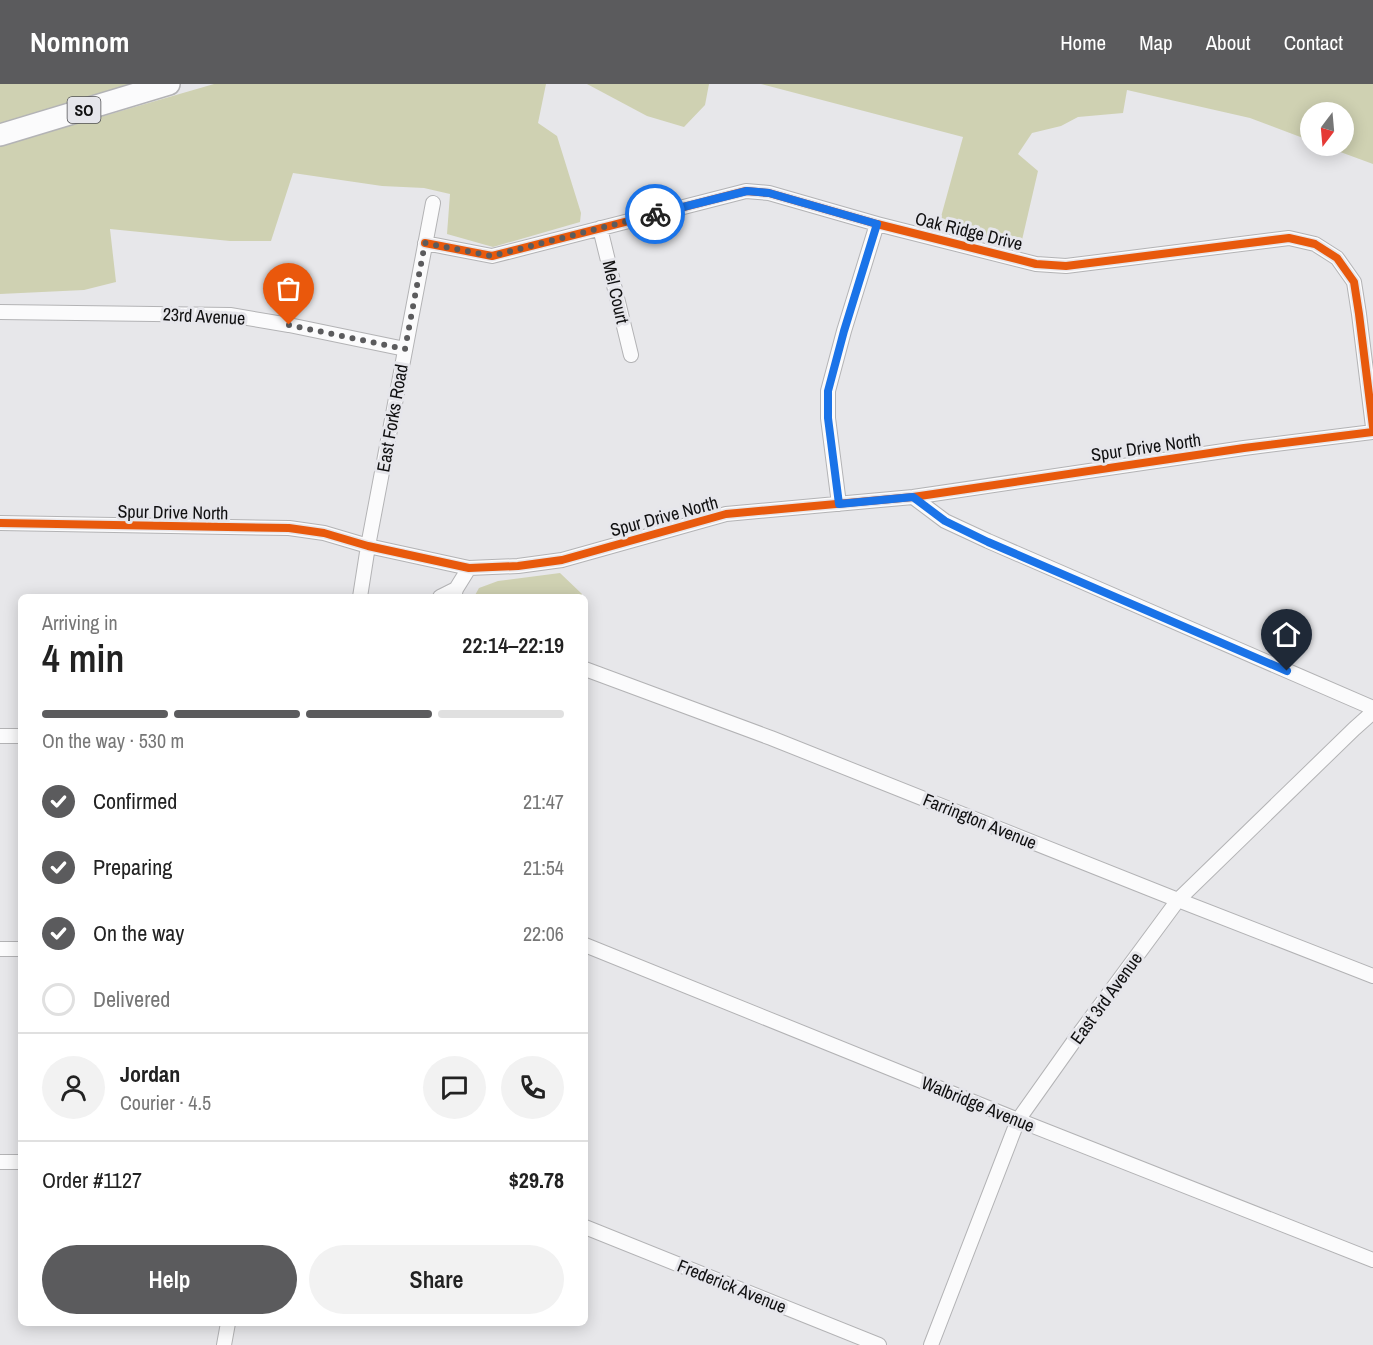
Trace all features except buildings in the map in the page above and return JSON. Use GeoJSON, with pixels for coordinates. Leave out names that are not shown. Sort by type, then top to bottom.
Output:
{"type":"FeatureCollection","features":[{"type":"Feature","properties":{"kind":"highway","name":"SO"},"geometry":{"type":"LineString","coordinates":[[0,135],[169,84]]}},
{"type":"Feature","properties":{"kind":"street","name":"Oak Ridge Drive"},"geometry":{"type":"LineString","coordinates":[[425,243],[492,256],[747,191],[769,193],[877,224],[1036,264],[1066,266],[1289,238],[1315,244],[1336,258],[1354,282],[1373,430]]}},
{"type":"Feature","properties":{"kind":"street","name":"East Forks Road"},"geometry":{"type":"LineString","coordinates":[[360,594],[433,203]]}},
{"type":"Feature","properties":{"kind":"street"},"geometry":{"type":"LineString","coordinates":[[839,504],[828,418],[828,391],[877,224]]}},
{"type":"Feature","properties":{"kind":"street","name":"Mel Court"},"geometry":{"type":"LineString","coordinates":[[600,228],[631,355]]}},
{"type":"Feature","properties":{"kind":"street","name":"23rd Avenue"},"geometry":{"type":"LineString","coordinates":[[0,312],[230,315],[405,349]]}},
{"type":"Feature","properties":{"kind":"street","name":"Spur Drive North"},"geometry":{"type":"LineString","coordinates":[[0,523],[289,528],[324,533],[368,546],[469,568],[518,566],[562,560],[726,514],[913,497],[1373,430]]}},
{"type":"Feature","properties":{"kind":"street"},"geometry":{"type":"LineString","coordinates":[[913,497],[945,521],[988,542],[1373,710]]}},
{"type":"Feature","properties":{"kind":"street"},"geometry":{"type":"LineString","coordinates":[[455,593],[469,568]]}},
{"type":"Feature","properties":{"kind":"street","name":"Farrington Avenue"},"geometry":{"type":"LineString","coordinates":[[588,670],[771,738],[1373,976]]}},
{"type":"Feature","properties":{"kind":"street","name":"East 3rd Avenue"},"geometry":{"type":"LineString","coordinates":[[931,1345],[1018,1120],[1178,900],[1373,710]]}},
{"type":"Feature","properties":{"kind":"street"},"geometry":{"type":"LineString","coordinates":[[0,736],[18,736]]}},
{"type":"Feature","properties":{"kind":"street","name":"Walbridge Avenue"},"geometry":{"type":"LineString","coordinates":[[588,946],[1373,1260]]}},
{"type":"Feature","properties":{"kind":"street"},"geometry":{"type":"LineString","coordinates":[[0,949],[18,949]]}},
{"type":"Feature","properties":{"kind":"street"},"geometry":{"type":"LineString","coordinates":[[0,1162],[18,1162]]}},
{"type":"Feature","properties":{"kind":"street","name":"Frederick Avenue"},"geometry":{"type":"LineString","coordinates":[[588,1228],[879,1345]]}},
{"type":"Feature","properties":{"kind":"street"},"geometry":{"type":"LineString","coordinates":[[224,1345],[227,1326]]}},
{"type":"Feature","properties":{"kind":"green space"},"geometry":{"type":"Polygon","coordinates":[[[0,84],[131,84],[0,123],[0,84]]]}},
{"type":"Feature","properties":{"kind":"green space"},"geometry":{"type":"Polygon","coordinates":[[[214,84],[546,84],[538,123],[557,136],[581,213],[580,222],[493,247],[447,234],[450,194],[424,188],[382,186],[293,173],[271,241],[230,241],[110,229],[116,282],[84,290],[0,294],[0,146],[214,84]]]}},
{"type":"Feature","properties":{"kind":"green space"},"geometry":{"type":"Polygon","coordinates":[[[587,84],[709,84],[705,105],[684,127],[647,116],[587,84]]]}},
{"type":"Feature","properties":{"kind":"green space"},"geometry":{"type":"Polygon","coordinates":[[[761,84],[1373,84],[1373,164],[1351,156],[1354,156],[1354,102],[1300,102],[1300,137],[1250,118],[1127,90],[1123,113],[1078,117],[1061,126],[1032,133],[1018,154],[1038,171],[1022,240],[1016,247],[939,224],[963,137],[761,84]]]}},
{"type":"Feature","properties":{"kind":"green space"},"geometry":{"type":"Polygon","coordinates":[[[560,573],[582,594],[476,594],[479,588],[498,581],[560,573]]]}},
{"type":"Feature","properties":{"kind":"cycle path"},"geometry":{"type":"LineString","coordinates":[[425,243],[492,256],[746,191],[769,193],[877,224],[1036,264],[1066,266],[1289,238],[1315,244],[1337,258],[1354,282],[1373,427]]}},
{"type":"Feature","properties":{"kind":"cycle path"},"geometry":{"type":"LineString","coordinates":[[0,523],[289,528],[324,533],[368,546],[469,568],[518,566],[562,560],[726,514],[913,497],[1244,448],[1373,432]]}},
{"type":"Feature","properties":{"kind":"way so far"},"geometry":{"type":"LineString","coordinates":[[289,325],[405,349],[425,243],[492,256],[655,214]]}},
{"type":"Feature","properties":{"kind":"route"},"geometry":{"type":"LineString","coordinates":[[655,214],[747,191],[769,193],[877,224],[828,391],[828,418],[839,504],[913,497],[945,521],[988,542],[1287,671]]}}]}
